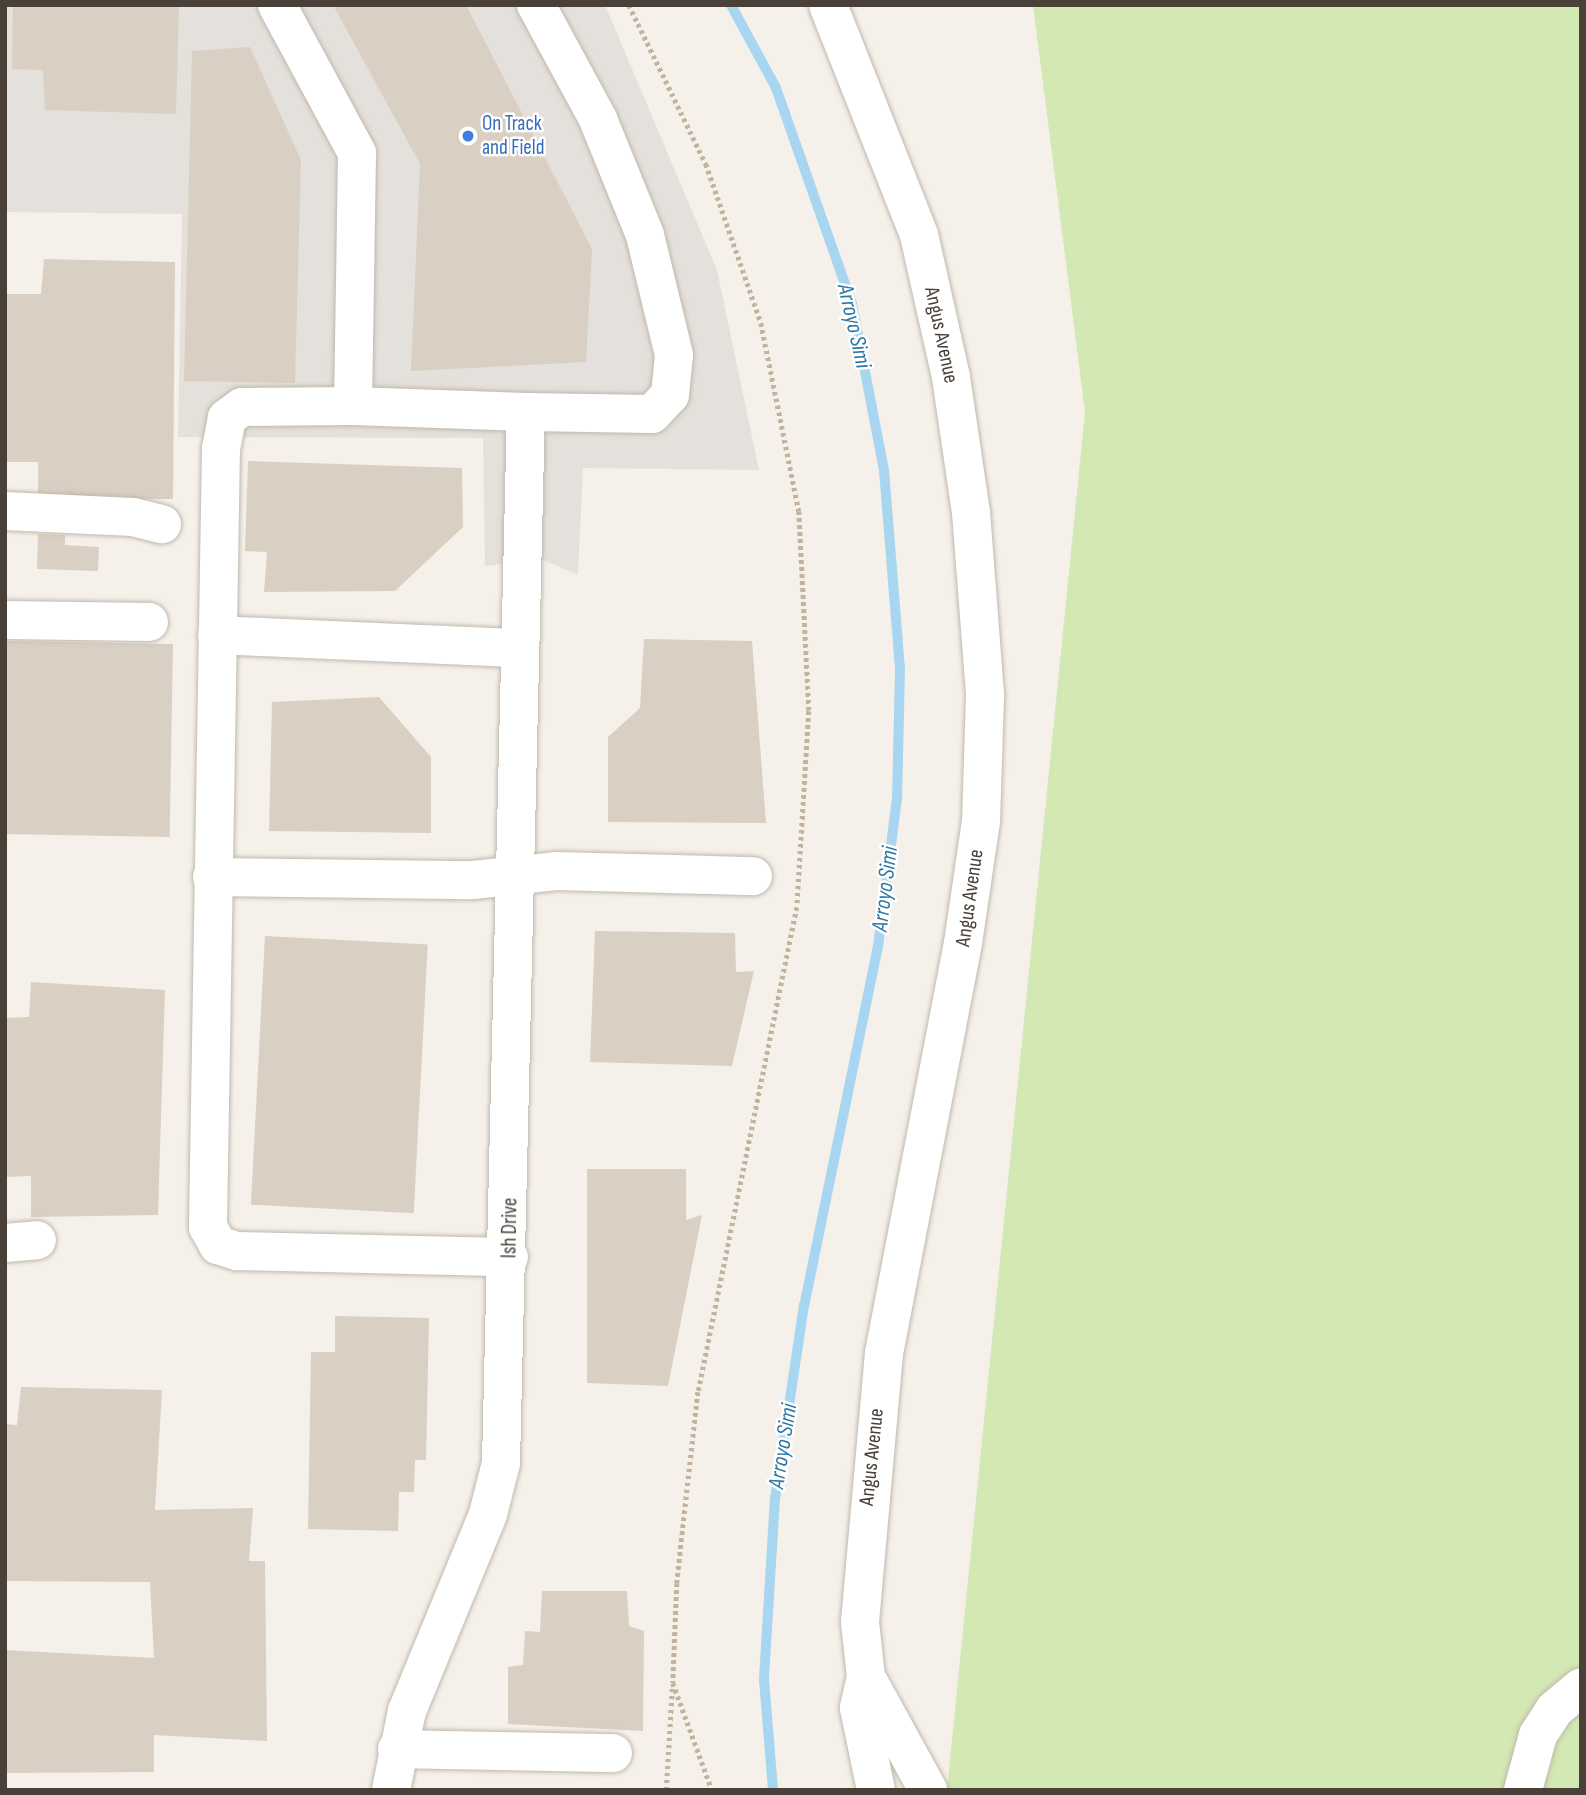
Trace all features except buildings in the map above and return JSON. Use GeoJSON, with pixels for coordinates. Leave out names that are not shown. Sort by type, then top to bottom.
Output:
{"type":"FeatureCollection","features":[{"type":"Feature","properties":{"kind":"street"},"geometry":{"type":"LineString","coordinates":[[277,5],[357,153],[353,406]]}},
{"type":"Feature","properties":{"kind":"street"},"geometry":{"type":"LineString","coordinates":[[509,1257],[237,1251],[218,1245],[208,1227],[221,448],[227,418],[242,407],[353,406],[652,414],[670,395],[674,355],[645,235],[598,119],[536,5]]}},
{"type":"Feature","properties":{"kind":"street","name":"Angus Avenue"},"geometry":{"type":"LineString","coordinates":[[828,5],[922,248],[971,512],[985,696],[981,821],[963,943],[884,1353],[868,1482],[860,1622],[866,1677],[928,1790]]}},
{"type":"Feature","properties":{"kind":"street","name":"Ish Drive"},"geometry":{"type":"LineString","coordinates":[[391,1790],[397,1749],[501,1463],[509,1257],[518,648],[526,412]]}},
{"type":"Feature","properties":{"kind":"street"},"geometry":{"type":"LineString","coordinates":[[5,511],[133,517],[162,524]]}},
{"type":"Feature","properties":{"kind":"street"},"geometry":{"type":"LineString","coordinates":[[5,620],[149,622]]}},
{"type":"Feature","properties":{"kind":"street"},"geometry":{"type":"LineString","coordinates":[[217,635],[518,648]]}},
{"type":"Feature","properties":{"kind":"street"},"geometry":{"type":"LineString","coordinates":[[212,877],[753,876]]}},
{"type":"Feature","properties":{"kind":"street"},"geometry":{"type":"LineString","coordinates":[[866,1677],[859,1708],[876,1790]]}},
{"type":"Feature","properties":{"kind":"street"},"geometry":{"type":"LineString","coordinates":[[1523,1790],[1538,1735],[1581,1687]]}},
{"type":"Feature","properties":{"kind":"street"},"geometry":{"type":"LineString","coordinates":[[397,1749],[613,1753]]}},
{"type":"Feature","properties":{"kind":"path"},"geometry":{"type":"LineString","coordinates":[[666,1790],[673,1683]]}},
{"type":"Feature","properties":{"kind":"shaded area"},"geometry":{"type":"Polygon","coordinates":[[[5,5],[605,5],[717,270],[759,470],[583,468],[578,575],[541,559],[485,566],[483,438],[178,437],[182,214],[5,212],[5,5]]]}},
{"type":"Feature","properties":{"kind":"green space"},"geometry":{"type":"Polygon","coordinates":[[[1033,5],[1581,5],[1581,1790],[947,1790],[1085,412],[1033,5]]]}},
{"type":"Feature","properties":{"kind":"waterway","name":"Arroyo Simi"},"geometry":{"type":"LineString","coordinates":[[731,5],[776,88],[852,304],[884,470],[900,669],[897,798],[878,946],[804,1305],[775,1498],[764,1680],[773,1790]]}},
{"type":"Feature","properties":{"kind":"place","name":"On Track and Field"},"geometry":{"type":"Point","coordinates":[468,136]}}]}
